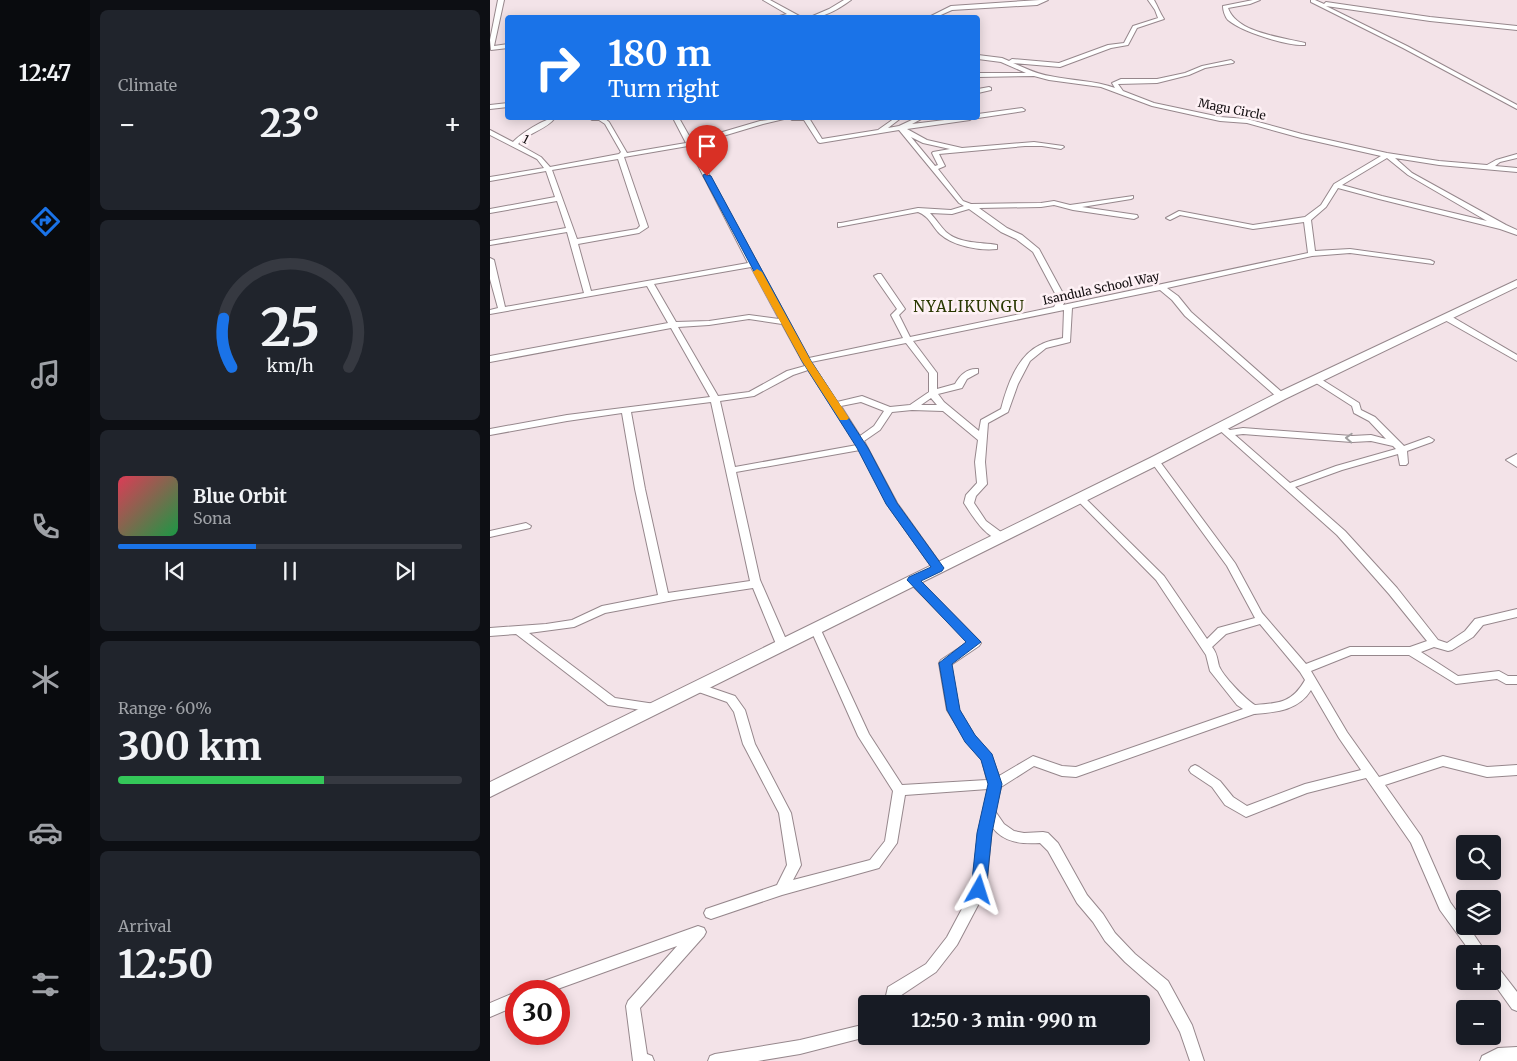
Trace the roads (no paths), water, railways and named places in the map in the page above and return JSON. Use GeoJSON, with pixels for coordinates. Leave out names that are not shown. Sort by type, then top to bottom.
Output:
{"type":"FeatureCollection","features":[{"type":"Feature","properties":{"kind":"main road"},"geometry":{"type":"LineString","coordinates":[[490,790],[1155,461],[1225,430],[1280,396],[1517,282]]}},
{"type":"Feature","properties":{"kind":"street"},"geometry":{"type":"LineString","coordinates":[[501,0],[490,48],[505,46]]}},
{"type":"Feature","properties":{"kind":"street"},"geometry":{"type":"LineString","coordinates":[[766,0],[792,15]]}},
{"type":"Feature","properties":{"kind":"street"},"geometry":{"type":"LineString","coordinates":[[818,15],[848,0]]}},
{"type":"Feature","properties":{"kind":"street"},"geometry":{"type":"LineString","coordinates":[[936,15],[951,8],[1036,3],[1045,0]]}},
{"type":"Feature","properties":{"kind":"street"},"geometry":{"type":"LineString","coordinates":[[1029,72],[1060,65],[1110,46],[1126,44],[1135,27],[1161,19],[1158,10],[1151,0]]}},
{"type":"Feature","properties":{"kind":"street"},"geometry":{"type":"LineString","coordinates":[[1244,10],[1257,0]]}},
{"type":"Feature","properties":{"kind":"street"},"geometry":{"type":"LineString","coordinates":[[1311,0],[1430,19],[1517,28]]}},
{"type":"Feature","properties":{"kind":"street"},"geometry":{"type":"LineString","coordinates":[[1311,0],[1517,106]]}},
{"type":"Feature","properties":{"kind":"street"},"geometry":{"type":"LineString","coordinates":[[1340,6],[1351,1]]}},
{"type":"Feature","properties":{"kind":"street"},"geometry":{"type":"LineString","coordinates":[[1251,4],[1239,3],[1225,8],[1229,18],[1242,27],[1263,35],[1303,44]]}},
{"type":"Feature","properties":{"kind":"street","name":"Magu Circle"},"geometry":{"type":"LineString","coordinates":[[980,57],[1005,61],[1040,76],[1102,85],[1152,104],[1220,119],[1247,121],[1301,136],[1387,155],[1439,163],[1517,170]]}},
{"type":"Feature","properties":{"kind":"street"},"geometry":{"type":"LineString","coordinates":[[1005,61],[1060,65]]}},
{"type":"Feature","properties":{"kind":"street"},"geometry":{"type":"LineString","coordinates":[[1121,92],[1115,83],[1121,80],[1157,80],[1187,74],[1204,67],[1231,62]]}},
{"type":"Feature","properties":{"kind":"street"},"geometry":{"type":"LineString","coordinates":[[980,75],[1040,76]]}},
{"type":"Feature","properties":{"kind":"street"},"geometry":{"type":"LineString","coordinates":[[980,91],[989,89]]}},
{"type":"Feature","properties":{"kind":"street"},"geometry":{"type":"LineString","coordinates":[[490,108],[505,106]]}},
{"type":"Feature","properties":{"kind":"street"},"geometry":{"type":"LineString","coordinates":[[980,116],[1022,110]]}},
{"type":"Feature","properties":{"kind":"street"},"geometry":{"type":"LineString","coordinates":[[514,145],[524,134],[550,120]]}},
{"type":"Feature","properties":{"kind":"street"},"geometry":{"type":"LineString","coordinates":[[574,242],[638,230],[644,227],[622,157],[624,152],[607,123],[603,120]]}},
{"type":"Feature","properties":{"kind":"street"},"geometry":{"type":"LineString","coordinates":[[677,120],[808,364],[860,444],[892,504],[938,568]]}},
{"type":"Feature","properties":{"kind":"street"},"geometry":{"type":"LineString","coordinates":[[490,179],[690,144],[772,120]]}},
{"type":"Feature","properties":{"kind":"street"},"geometry":{"type":"LineString","coordinates":[[805,120],[820,140],[956,120]]}},
{"type":"Feature","properties":{"kind":"street"},"geometry":{"type":"LineString","coordinates":[[878,132],[895,120]]}},
{"type":"Feature","properties":{"kind":"street"},"geometry":{"type":"LineString","coordinates":[[901,128],[916,120]]}},
{"type":"Feature","properties":{"kind":"street"},"geometry":{"type":"LineString","coordinates":[[901,128],[925,142],[935,153],[942,166],[933,169]]}},
{"type":"Feature","properties":{"kind":"street"},"geometry":{"type":"LineString","coordinates":[[901,128],[961,202],[970,206],[1004,230],[1019,237],[1036,251],[1062,299],[1057,309]]}},
{"type":"Feature","properties":{"kind":"street","name":"1"},"geometry":{"type":"LineString","coordinates":[[490,132],[539,158],[549,170]]}},
{"type":"Feature","properties":{"kind":"street"},"geometry":{"type":"LineString","coordinates":[[925,142],[960,149]]}},
{"type":"Feature","properties":{"kind":"street"},"geometry":{"type":"LineString","coordinates":[[935,153],[1029,143],[1044,143],[1061,147]]}},
{"type":"Feature","properties":{"kind":"street"},"geometry":{"type":"LineString","coordinates":[[1170,218],[1179,213],[1253,227],[1307,219],[1324,206],[1336,185],[1387,155],[1410,174],[1503,227],[1517,233]]}},
{"type":"Feature","properties":{"kind":"street"},"geometry":{"type":"LineString","coordinates":[[1487,168],[1498,161],[1517,156]]}},
{"type":"Feature","properties":{"kind":"street"},"geometry":{"type":"LineString","coordinates":[[549,170],[570,229],[588,294]]}},
{"type":"Feature","properties":{"kind":"street"},"geometry":{"type":"LineString","coordinates":[[1336,185],[1381,198],[1503,227]]}},
{"type":"Feature","properties":{"kind":"street"},"geometry":{"type":"LineString","coordinates":[[1070,207],[1131,197]]}},
{"type":"Feature","properties":{"kind":"street"},"geometry":{"type":"LineString","coordinates":[[490,211],[558,199]]}},
{"type":"Feature","properties":{"kind":"street"},"geometry":{"type":"LineString","coordinates":[[842,225],[909,211],[952,212],[970,206],[1042,205],[1054,203],[1083,211],[1134,216]]}},
{"type":"Feature","properties":{"kind":"street"},"geometry":{"type":"LineString","coordinates":[[924,211],[945,235],[956,241],[994,247]]}},
{"type":"Feature","properties":{"kind":"street"},"geometry":{"type":"LineString","coordinates":[[1307,219],[1312,254]]}},
{"type":"Feature","properties":{"kind":"street"},"geometry":{"type":"LineString","coordinates":[[490,243],[570,229]]}},
{"type":"Feature","properties":{"kind":"street","name":"Isandula School Way"},"geometry":{"type":"LineString","coordinates":[[490,432],[567,418],[751,394],[808,364],[908,340],[1312,254],[1350,251],[1430,262]]}},
{"type":"Feature","properties":{"kind":"street"},"geometry":{"type":"LineString","coordinates":[[490,260],[491,272],[502,310]]}},
{"type":"Feature","properties":{"kind":"street"},"geometry":{"type":"LineString","coordinates":[[490,312],[753,264]]}},
{"type":"Feature","properties":{"kind":"street"},"geometry":{"type":"LineString","coordinates":[[878,276],[901,309],[895,315],[908,340],[933,373],[935,400],[982,438]]}},
{"type":"Feature","properties":{"kind":"street"},"geometry":{"type":"LineString","coordinates":[[648,283],[715,398],[754,577],[782,644]]}},
{"type":"Feature","properties":{"kind":"street"},"geometry":{"type":"LineString","coordinates":[[1161,287],[1280,396]]}},
{"type":"Feature","properties":{"kind":"street"},"geometry":{"type":"LineString","coordinates":[[1001,537],[982,523],[969,504],[971,495],[982,484],[980,462],[984,422],[1006,410],[1011,389],[1026,361],[1040,348],[1067,340],[1068,306]]}},
{"type":"Feature","properties":{"kind":"street"},"geometry":{"type":"LineString","coordinates":[[490,359],[672,324],[709,323],[749,317],[785,322]]}},
{"type":"Feature","properties":{"kind":"street"},"geometry":{"type":"LineString","coordinates":[[1446,317],[1517,358]]}},
{"type":"Feature","properties":{"kind":"street"},"geometry":{"type":"LineString","coordinates":[[912,407],[933,393],[959,386],[963,377],[975,371]]}},
{"type":"Feature","properties":{"kind":"street"},"geometry":{"type":"LineString","coordinates":[[1316,379],[1356,406],[1357,412],[1372,419],[1399,447],[1403,463]]}},
{"type":"Feature","properties":{"kind":"street"},"geometry":{"type":"LineString","coordinates":[[835,405],[862,399],[889,410],[912,407],[945,408]]}},
{"type":"Feature","properties":{"kind":"street"},"geometry":{"type":"LineString","coordinates":[[732,470],[860,444],[881,425],[889,410]]}},
{"type":"Feature","properties":{"kind":"street"},"geometry":{"type":"LineString","coordinates":[[626,411],[640,489],[664,598]]}},
{"type":"Feature","properties":{"kind":"street"},"geometry":{"type":"LineString","coordinates":[[1225,430],[1352,439],[1371,438],[1399,447]]}},
{"type":"Feature","properties":{"kind":"street"},"geometry":{"type":"LineString","coordinates":[[1225,430],[1341,533],[1342,537],[1393,591],[1434,643]]}},
{"type":"Feature","properties":{"kind":"street"},"geometry":{"type":"LineString","coordinates":[[1290,486],[1399,447],[1429,440]]}},
{"type":"Feature","properties":{"kind":"street"},"geometry":{"type":"LineString","coordinates":[[1517,457],[1511,460],[1517,464]]}},
{"type":"Feature","properties":{"kind":"street"},"geometry":{"type":"LineString","coordinates":[[1155,461],[1230,565],[1262,620],[1307,674],[1343,735],[1416,840],[1445,906],[1473,945]]}},
{"type":"Feature","properties":{"kind":"street"},"geometry":{"type":"LineString","coordinates":[[1080,498],[1160,578],[1206,646],[1212,656],[1214,668],[1240,702],[1253,710]]}},
{"type":"Feature","properties":{"kind":"street"},"geometry":{"type":"LineString","coordinates":[[490,534],[526,526]]}},
{"type":"Feature","properties":{"kind":"street"},"geometry":{"type":"LineString","coordinates":[[892,995],[893,992],[931,968],[952,940],[979,890],[984,833],[995,784],[988,758],[970,738],[953,710],[947,677],[945,663],[974,642],[913,580]]}},
{"type":"Feature","properties":{"kind":"street"},"geometry":{"type":"LineString","coordinates":[[490,632],[574,623],[602,610],[664,598],[757,584]]}},
{"type":"Feature","properties":{"kind":"street"},"geometry":{"type":"LineString","coordinates":[[1307,674],[1350,651],[1411,651],[1434,643],[1448,647],[1469,634],[1479,622],[1517,613]]}},
{"type":"Feature","properties":{"kind":"street"},"geometry":{"type":"LineString","coordinates":[[1206,646],[1222,632],[1262,620]]}},
{"type":"Feature","properties":{"kind":"street"},"geometry":{"type":"LineString","coordinates":[[711,913],[782,889],[874,864],[891,844],[899,790],[864,736],[815,628]]}},
{"type":"Feature","properties":{"kind":"street"},"geometry":{"type":"LineString","coordinates":[[518,630],[612,702],[656,708]]}},
{"type":"Feature","properties":{"kind":"street"},"geometry":{"type":"LineString","coordinates":[[1411,651],[1456,680],[1499,675],[1506,680],[1517,680]]}},
{"type":"Feature","properties":{"kind":"street"},"geometry":{"type":"LineString","coordinates":[[899,790],[995,784],[1033,761],[1062,771],[1076,772],[1253,710],[1284,706],[1298,700],[1306,691],[1307,674]]}},
{"type":"Feature","properties":{"kind":"street"},"geometry":{"type":"LineString","coordinates":[[697,687],[731,699],[739,710],[749,744],[786,813],[794,865],[782,889]]}},
{"type":"Feature","properties":{"kind":"street"},"geometry":{"type":"LineString","coordinates":[[1194,770],[1216,784],[1229,801],[1246,812],[1305,789],[1372,778],[1443,761],[1487,772],[1517,770]]}},
{"type":"Feature","properties":{"kind":"street"},"geometry":{"type":"LineString","coordinates":[[989,812],[995,823],[1006,835],[1027,839],[1043,837],[1054,847],[1082,900],[1098,918],[1110,937],[1130,958],[1163,986],[1187,1030],[1197,1061]]}},
{"type":"Feature","properties":{"kind":"street"},"geometry":{"type":"LineString","coordinates":[[566,980],[699,932],[632,1006],[640,1059],[647,1061]]}},
{"type":"Feature","properties":{"kind":"street"},"geometry":{"type":"LineString","coordinates":[[1501,982],[1515,1000]]}},
{"type":"Feature","properties":{"kind":"street"},"geometry":{"type":"LineString","coordinates":[[490,1010],[505,1004]]}},
{"type":"Feature","properties":{"kind":"street"},"geometry":{"type":"LineString","coordinates":[[715,1061],[800,1047],[858,1033]]}},
{"type":"Feature","properties":{"kind":"street"},"geometry":{"type":"LineString","coordinates":[[1487,1061],[1498,1055],[1517,1054]]}},
{"type":"Feature","properties":{"kind":"district","name":"NYALIKUNGU"},"geometry":{"type":"Point","coordinates":[969,306]}}]}
